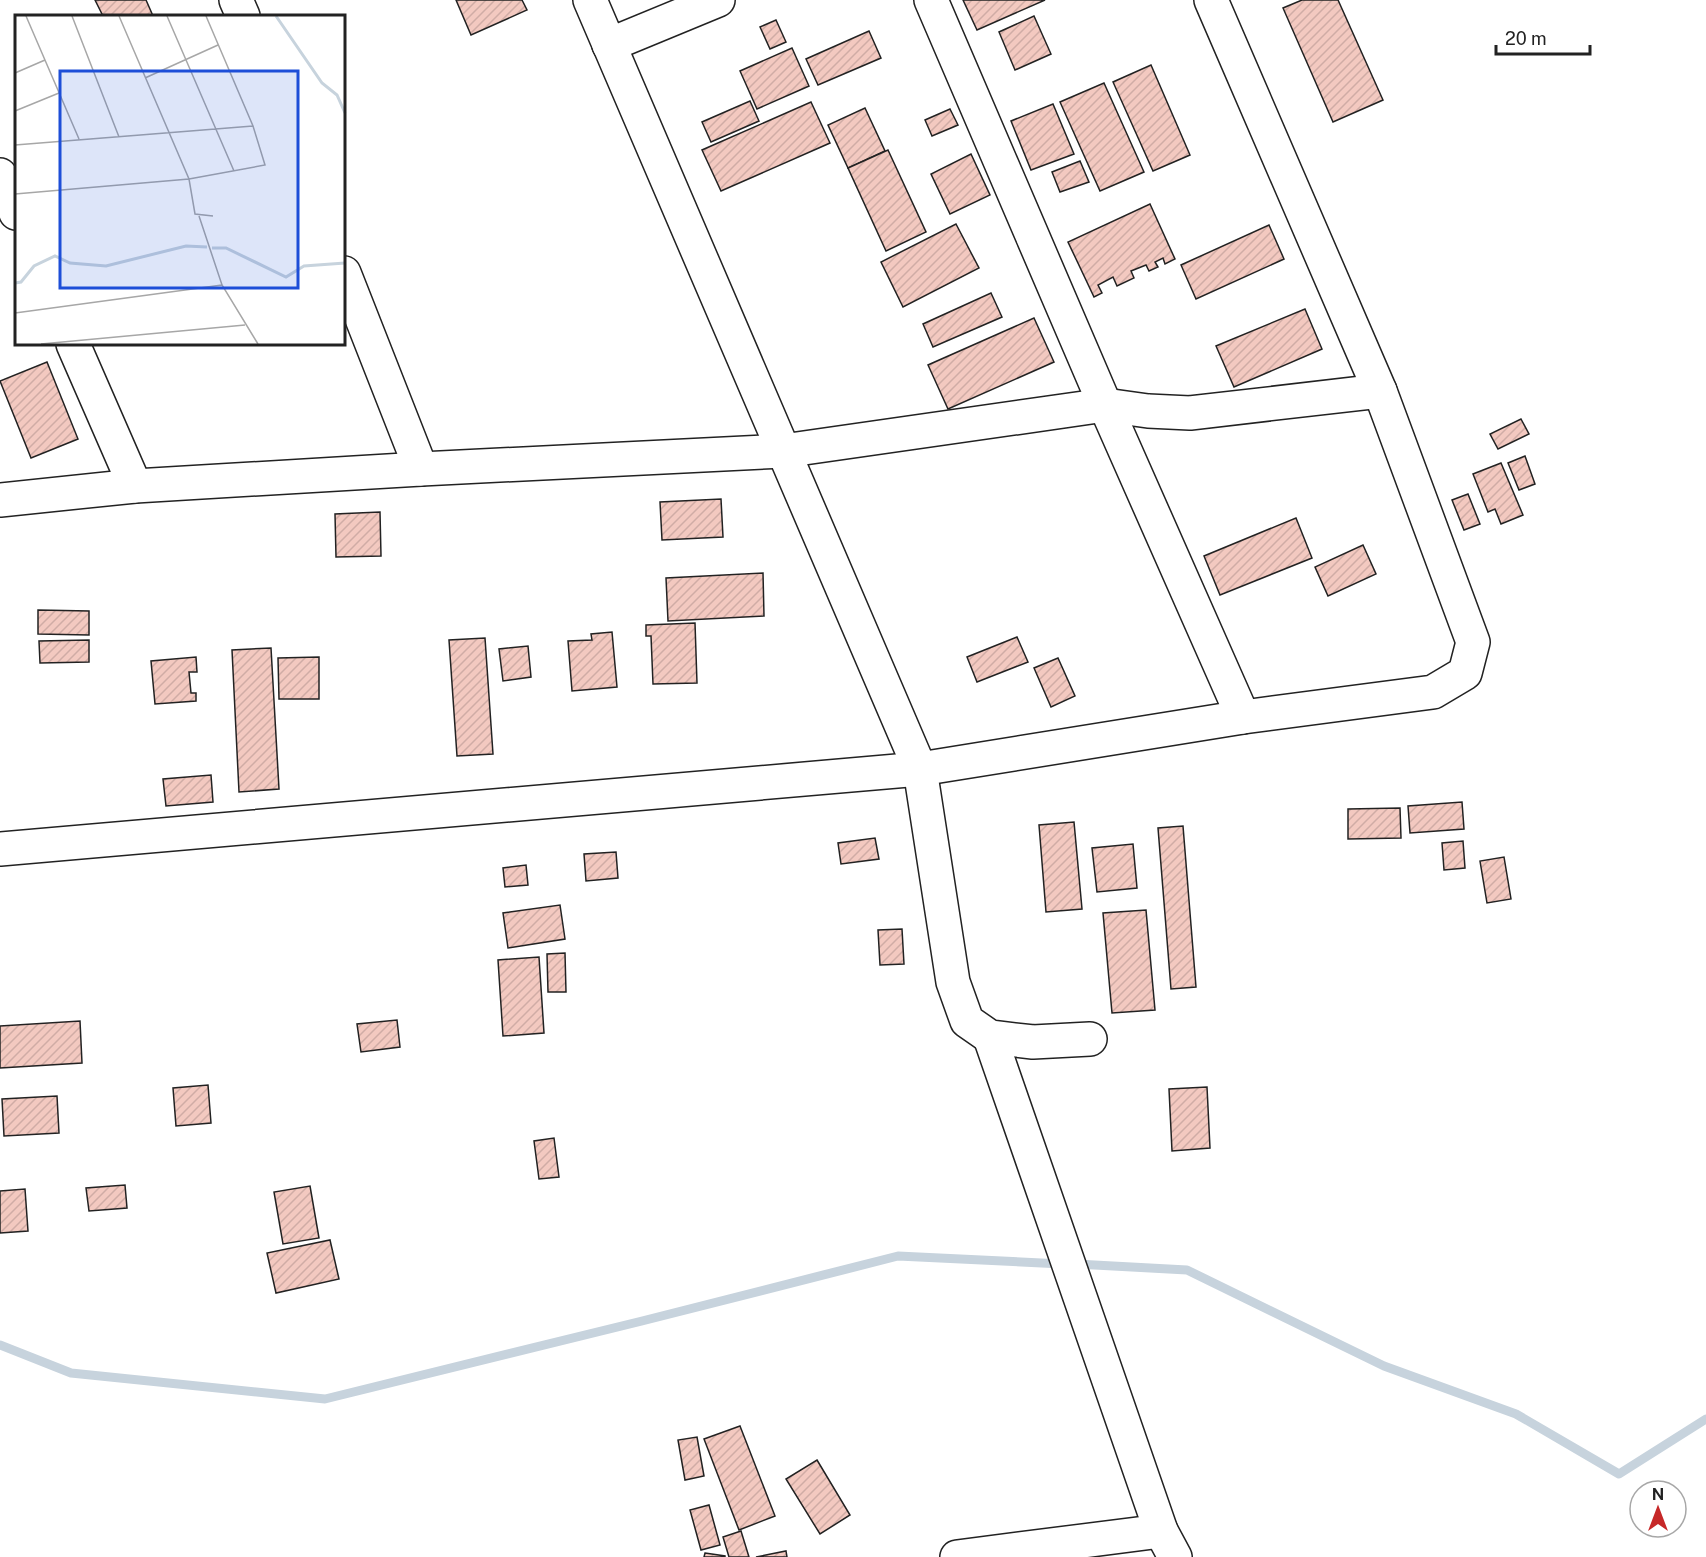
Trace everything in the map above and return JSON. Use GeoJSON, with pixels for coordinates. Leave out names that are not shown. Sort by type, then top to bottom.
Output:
{"type":"FeatureCollection","features":[{"type":"Feature","properties":{"kind":"street"},"geometry":{"type":"LineString","coordinates":[[236,0],[243,15]]}},
{"type":"Feature","properties":{"kind":"street"},"geometry":{"type":"LineString","coordinates":[[590,0],[920,769],[953,982],[967,1021],[990,1037],[1033,1042],[1090,1039]]}},
{"type":"Feature","properties":{"kind":"street"},"geometry":{"type":"LineString","coordinates":[[609,45],[718,0]]}},
{"type":"Feature","properties":{"kind":"street"},"geometry":{"type":"LineString","coordinates":[[931,0],[1105,405],[1243,717]]}},
{"type":"Feature","properties":{"kind":"street"},"geometry":{"type":"LineString","coordinates":[[0,849],[920,769],[1243,717],[1432,692],[1465,673],[1473,642],[1380,391],[1211,0]]}},
{"type":"Feature","properties":{"kind":"street"},"geometry":{"type":"LineString","coordinates":[[0,175],[15,211]]}},
{"type":"Feature","properties":{"kind":"street"},"geometry":{"type":"LineString","coordinates":[[345,276],[421,469]]}},
{"type":"Feature","properties":{"kind":"street"},"geometry":{"type":"LineString","coordinates":[[73,345],[135,486]]}},
{"type":"Feature","properties":{"kind":"street"},"geometry":{"type":"LineString","coordinates":[[0,500],[135,486],[783,451],[1105,405],[1148,411],[1190,413],[1380,391]]}},
{"type":"Feature","properties":{"kind":"street"},"geometry":{"type":"LineString","coordinates":[[957,1557],[1168,1544],[990,1037]]}},
{"type":"Feature","properties":{"kind":"building"},"geometry":{"type":"Polygon","coordinates":[[[95,0],[146,0],[153,15],[102,15],[95,0]]]}},
{"type":"Feature","properties":{"kind":"building"},"geometry":{"type":"Polygon","coordinates":[[[456,0],[522,0],[527,10],[471,35],[456,0]]]}},
{"type":"Feature","properties":{"kind":"building"},"geometry":{"type":"Polygon","coordinates":[[[963,0],[1045,0],[977,30],[963,0]]]}},
{"type":"Feature","properties":{"kind":"building"},"geometry":{"type":"Polygon","coordinates":[[[1302,0],[1338,0],[1383,100],[1333,122],[1283,8],[1302,0]]]}},
{"type":"Feature","properties":{"kind":"building"},"geometry":{"type":"Polygon","coordinates":[[[1034,16],[1051,54],[1015,70],[999,32],[1034,16]]]}},
{"type":"Feature","properties":{"kind":"building"},"geometry":{"type":"Polygon","coordinates":[[[776,20],[786,42],[770,49],[760,27],[776,20]]]}},
{"type":"Feature","properties":{"kind":"building"},"geometry":{"type":"Polygon","coordinates":[[[869,31],[881,58],[818,85],[806,59],[869,31]]]}},
{"type":"Feature","properties":{"kind":"building"},"geometry":{"type":"Polygon","coordinates":[[[792,48],[809,86],[757,109],[740,71],[792,48]]]}},
{"type":"Feature","properties":{"kind":"building"},"geometry":{"type":"Polygon","coordinates":[[[1151,65],[1190,155],[1153,171],[1113,82],[1151,65]]]}},
{"type":"Feature","properties":{"kind":"building"},"geometry":{"type":"Polygon","coordinates":[[[1104,83],[1144,172],[1100,191],[1060,102],[1104,83]]]}},
{"type":"Feature","properties":{"kind":"building"},"geometry":{"type":"Polygon","coordinates":[[[750,101],[759,121],[711,142],[702,122],[750,101]]]}},
{"type":"Feature","properties":{"kind":"building"},"geometry":{"type":"Polygon","coordinates":[[[811,102],[830,143],[721,191],[702,150],[811,102]]]}},
{"type":"Feature","properties":{"kind":"building"},"geometry":{"type":"Polygon","coordinates":[[[1053,104],[1074,154],[1031,170],[1011,121],[1053,104]]]}},
{"type":"Feature","properties":{"kind":"building"},"geometry":{"type":"Polygon","coordinates":[[[865,108],[885,151],[848,168],[828,125],[865,108]]]}},
{"type":"Feature","properties":{"kind":"building"},"geometry":{"type":"Polygon","coordinates":[[[950,109],[958,125],[932,136],[925,120],[950,109]]]}},
{"type":"Feature","properties":{"kind":"building"},"geometry":{"type":"Polygon","coordinates":[[[888,150],[926,232],[886,251],[848,168],[888,150]]]}},
{"type":"Feature","properties":{"kind":"building"},"geometry":{"type":"Polygon","coordinates":[[[971,154],[990,195],[950,214],[931,174],[971,154]]]}},
{"type":"Feature","properties":{"kind":"building"},"geometry":{"type":"Polygon","coordinates":[[[1080,161],[1089,182],[1060,192],[1052,172],[1080,161]]]}},
{"type":"Feature","properties":{"kind":"building"},"geometry":{"type":"Polygon","coordinates":[[[1150,204],[1175,259],[1165,264],[1163,258],[1155,262],[1158,267],[1149,271],[1146,265],[1131,271],[1134,278],[1117,286],[1113,277],[1098,285],[1102,293],[1094,297],[1068,242],[1150,204]]]}},
{"type":"Feature","properties":{"kind":"building"},"geometry":{"type":"Polygon","coordinates":[[[956,224],[979,268],[903,307],[881,262],[956,224]]]}},
{"type":"Feature","properties":{"kind":"building"},"geometry":{"type":"Polygon","coordinates":[[[1269,225],[1284,259],[1196,299],[1181,265],[1269,225]]]}},
{"type":"Feature","properties":{"kind":"building"},"geometry":{"type":"Polygon","coordinates":[[[991,293],[1002,317],[933,347],[923,324],[991,293]]]}},
{"type":"Feature","properties":{"kind":"building"},"geometry":{"type":"Polygon","coordinates":[[[1305,309],[1322,349],[1234,387],[1216,346],[1305,309]]]}},
{"type":"Feature","properties":{"kind":"building"},"geometry":{"type":"Polygon","coordinates":[[[1034,318],[1054,362],[948,409],[928,365],[1034,318]]]}},
{"type":"Feature","properties":{"kind":"building"},"geometry":{"type":"Polygon","coordinates":[[[47,362],[78,439],[31,458],[0,381],[47,362]]]}},
{"type":"Feature","properties":{"kind":"building"},"geometry":{"type":"Polygon","coordinates":[[[1521,419],[1529,434],[1498,449],[1490,434],[1521,419]]]}},
{"type":"Feature","properties":{"kind":"building"},"geometry":{"type":"Polygon","coordinates":[[[1525,456],[1535,484],[1519,490],[1508,463],[1525,456]]]}},
{"type":"Feature","properties":{"kind":"building"},"geometry":{"type":"Polygon","coordinates":[[[1501,463],[1523,515],[1501,524],[1495,509],[1488,512],[1473,474],[1501,463]]]}},
{"type":"Feature","properties":{"kind":"building"},"geometry":{"type":"Polygon","coordinates":[[[1468,494],[1480,524],[1464,530],[1452,500],[1468,494]]]}},
{"type":"Feature","properties":{"kind":"building"},"geometry":{"type":"Polygon","coordinates":[[[721,499],[723,537],[662,540],[660,502],[721,499]]]}},
{"type":"Feature","properties":{"kind":"building"},"geometry":{"type":"Polygon","coordinates":[[[380,512],[381,556],[336,557],[335,514],[380,512]]]}},
{"type":"Feature","properties":{"kind":"building"},"geometry":{"type":"Polygon","coordinates":[[[1296,518],[1312,558],[1220,595],[1204,556],[1296,518]]]}},
{"type":"Feature","properties":{"kind":"building"},"geometry":{"type":"Polygon","coordinates":[[[1363,545],[1376,574],[1328,596],[1315,567],[1363,545]]]}},
{"type":"Feature","properties":{"kind":"building"},"geometry":{"type":"Polygon","coordinates":[[[763,573],[764,616],[668,621],[666,578],[763,573]]]}},
{"type":"Feature","properties":{"kind":"building"},"geometry":{"type":"Polygon","coordinates":[[[38,610],[89,611],[89,635],[38,634],[38,610]]]}},
{"type":"Feature","properties":{"kind":"building"},"geometry":{"type":"Polygon","coordinates":[[[695,623],[697,683],[653,684],[651,636],[646,636],[646,625],[695,623]]]}},
{"type":"Feature","properties":{"kind":"building"},"geometry":{"type":"Polygon","coordinates":[[[612,632],[617,687],[572,691],[568,641],[592,640],[591,634],[612,632]]]}},
{"type":"Feature","properties":{"kind":"building"},"geometry":{"type":"Polygon","coordinates":[[[1017,637],[1028,662],[977,682],[967,657],[1017,637]]]}},
{"type":"Feature","properties":{"kind":"building"},"geometry":{"type":"Polygon","coordinates":[[[485,638],[493,754],[457,756],[449,640],[485,638]]]}},
{"type":"Feature","properties":{"kind":"building"},"geometry":{"type":"Polygon","coordinates":[[[89,640],[89,662],[40,663],[39,641],[89,640]]]}},
{"type":"Feature","properties":{"kind":"building"},"geometry":{"type":"Polygon","coordinates":[[[528,646],[531,677],[503,681],[499,649],[528,646]]]}},
{"type":"Feature","properties":{"kind":"building"},"geometry":{"type":"Polygon","coordinates":[[[271,648],[279,789],[239,792],[232,650],[271,648]]]}},
{"type":"Feature","properties":{"kind":"building"},"geometry":{"type":"Polygon","coordinates":[[[196,657],[197,672],[189,672],[191,693],[196,693],[196,701],[155,704],[151,661],[196,657]]]}},
{"type":"Feature","properties":{"kind":"building"},"geometry":{"type":"Polygon","coordinates":[[[319,657],[319,699],[279,699],[278,658],[319,657]]]}},
{"type":"Feature","properties":{"kind":"building"},"geometry":{"type":"Polygon","coordinates":[[[1058,658],[1075,696],[1051,707],[1034,668],[1058,658]]]}},
{"type":"Feature","properties":{"kind":"building"},"geometry":{"type":"Polygon","coordinates":[[[211,775],[213,802],[166,806],[163,779],[211,775]]]}},
{"type":"Feature","properties":{"kind":"building"},"geometry":{"type":"Polygon","coordinates":[[[1462,802],[1464,829],[1410,833],[1408,806],[1462,802]]]}},
{"type":"Feature","properties":{"kind":"building"},"geometry":{"type":"Polygon","coordinates":[[[1400,808],[1401,838],[1348,839],[1348,809],[1400,808]]]}},
{"type":"Feature","properties":{"kind":"building"},"geometry":{"type":"Polygon","coordinates":[[[1074,822],[1082,909],[1046,912],[1039,825],[1074,822]]]}},
{"type":"Feature","properties":{"kind":"building"},"geometry":{"type":"Polygon","coordinates":[[[1183,826],[1196,987],[1171,989],[1158,828],[1183,826]]]}},
{"type":"Feature","properties":{"kind":"building"},"geometry":{"type":"Polygon","coordinates":[[[875,838],[879,859],[841,864],[838,843],[875,838]]]}},
{"type":"Feature","properties":{"kind":"building"},"geometry":{"type":"Polygon","coordinates":[[[1463,841],[1465,868],[1444,870],[1442,843],[1463,841]]]}},
{"type":"Feature","properties":{"kind":"building"},"geometry":{"type":"Polygon","coordinates":[[[1133,844],[1137,888],[1097,892],[1092,848],[1133,844]]]}},
{"type":"Feature","properties":{"kind":"building"},"geometry":{"type":"Polygon","coordinates":[[[616,852],[618,878],[586,881],[584,854],[616,852]]]}},
{"type":"Feature","properties":{"kind":"building"},"geometry":{"type":"Polygon","coordinates":[[[1504,857],[1511,899],[1487,903],[1480,861],[1504,857]]]}},
{"type":"Feature","properties":{"kind":"building"},"geometry":{"type":"Polygon","coordinates":[[[526,865],[528,885],[505,887],[503,868],[526,865]]]}},
{"type":"Feature","properties":{"kind":"building"},"geometry":{"type":"Polygon","coordinates":[[[560,905],[565,939],[508,948],[503,913],[560,905]]]}},
{"type":"Feature","properties":{"kind":"building"},"geometry":{"type":"Polygon","coordinates":[[[1146,910],[1155,1010],[1112,1013],[1103,913],[1146,910]]]}},
{"type":"Feature","properties":{"kind":"building"},"geometry":{"type":"Polygon","coordinates":[[[902,929],[904,964],[880,965],[878,930],[902,929]]]}},
{"type":"Feature","properties":{"kind":"building"},"geometry":{"type":"Polygon","coordinates":[[[565,953],[566,992],[548,992],[547,954],[565,953]]]}},
{"type":"Feature","properties":{"kind":"building"},"geometry":{"type":"Polygon","coordinates":[[[539,957],[544,1033],[503,1036],[498,960],[539,957]]]}},
{"type":"Feature","properties":{"kind":"building"},"geometry":{"type":"Polygon","coordinates":[[[397,1020],[400,1047],[361,1052],[357,1024],[397,1020]]]}},
{"type":"Feature","properties":{"kind":"building"},"geometry":{"type":"Polygon","coordinates":[[[80,1021],[82,1063],[0,1068],[0,1026],[80,1021]]]}},
{"type":"Feature","properties":{"kind":"building"},"geometry":{"type":"Polygon","coordinates":[[[208,1085],[211,1123],[176,1126],[173,1088],[208,1085]]]}},
{"type":"Feature","properties":{"kind":"building"},"geometry":{"type":"Polygon","coordinates":[[[1207,1087],[1210,1148],[1172,1151],[1169,1089],[1207,1087]]]}},
{"type":"Feature","properties":{"kind":"building"},"geometry":{"type":"Polygon","coordinates":[[[57,1096],[59,1133],[4,1136],[2,1099],[57,1096]]]}},
{"type":"Feature","properties":{"kind":"building"},"geometry":{"type":"Polygon","coordinates":[[[554,1138],[559,1177],[539,1179],[534,1141],[554,1138]]]}},
{"type":"Feature","properties":{"kind":"building"},"geometry":{"type":"Polygon","coordinates":[[[125,1185],[127,1208],[89,1211],[86,1188],[125,1185]]]}},
{"type":"Feature","properties":{"kind":"building"},"geometry":{"type":"Polygon","coordinates":[[[310,1186],[319,1238],[283,1244],[274,1192],[310,1186]]]}},
{"type":"Feature","properties":{"kind":"building"},"geometry":{"type":"Polygon","coordinates":[[[25,1189],[28,1231],[0,1233],[0,1191],[25,1189]]]}},
{"type":"Feature","properties":{"kind":"building"},"geometry":{"type":"Polygon","coordinates":[[[330,1240],[339,1279],[276,1293],[267,1253],[330,1240]]]}},
{"type":"Feature","properties":{"kind":"building"},"geometry":{"type":"Polygon","coordinates":[[[740,1426],[775,1516],[739,1530],[704,1439],[740,1426]]]}},
{"type":"Feature","properties":{"kind":"building"},"geometry":{"type":"Polygon","coordinates":[[[697,1437],[704,1476],[685,1480],[678,1440],[697,1437]]]}},
{"type":"Feature","properties":{"kind":"building"},"geometry":{"type":"Polygon","coordinates":[[[817,1460],[850,1515],[820,1534],[786,1479],[817,1460]]]}},
{"type":"Feature","properties":{"kind":"building"},"geometry":{"type":"Polygon","coordinates":[[[709,1505],[720,1545],[701,1550],[690,1510],[709,1505]]]}},
{"type":"Feature","properties":{"kind":"building"},"geometry":{"type":"Polygon","coordinates":[[[741,1531],[749,1557],[729,1557],[723,1537],[741,1531]]]}},
{"type":"Feature","properties":{"kind":"building"},"geometry":{"type":"Polygon","coordinates":[[[786,1551],[787,1557],[756,1557],[786,1551]]]}},
{"type":"Feature","properties":{"kind":"building"},"geometry":{"type":"Polygon","coordinates":[[[705,1553],[725,1556],[725,1557],[704,1557],[705,1553]]]}},
{"type":"Feature","properties":{"kind":"waterway"},"geometry":{"type":"LineString","coordinates":[[0,1345],[71,1373],[325,1399],[898,1256],[1062,1264]]}},
{"type":"Feature","properties":{"kind":"waterway"},"geometry":{"type":"LineString","coordinates":[[1076,1264],[1187,1270],[1384,1366],[1516,1414],[1619,1474],[1706,1419]]}}]}
